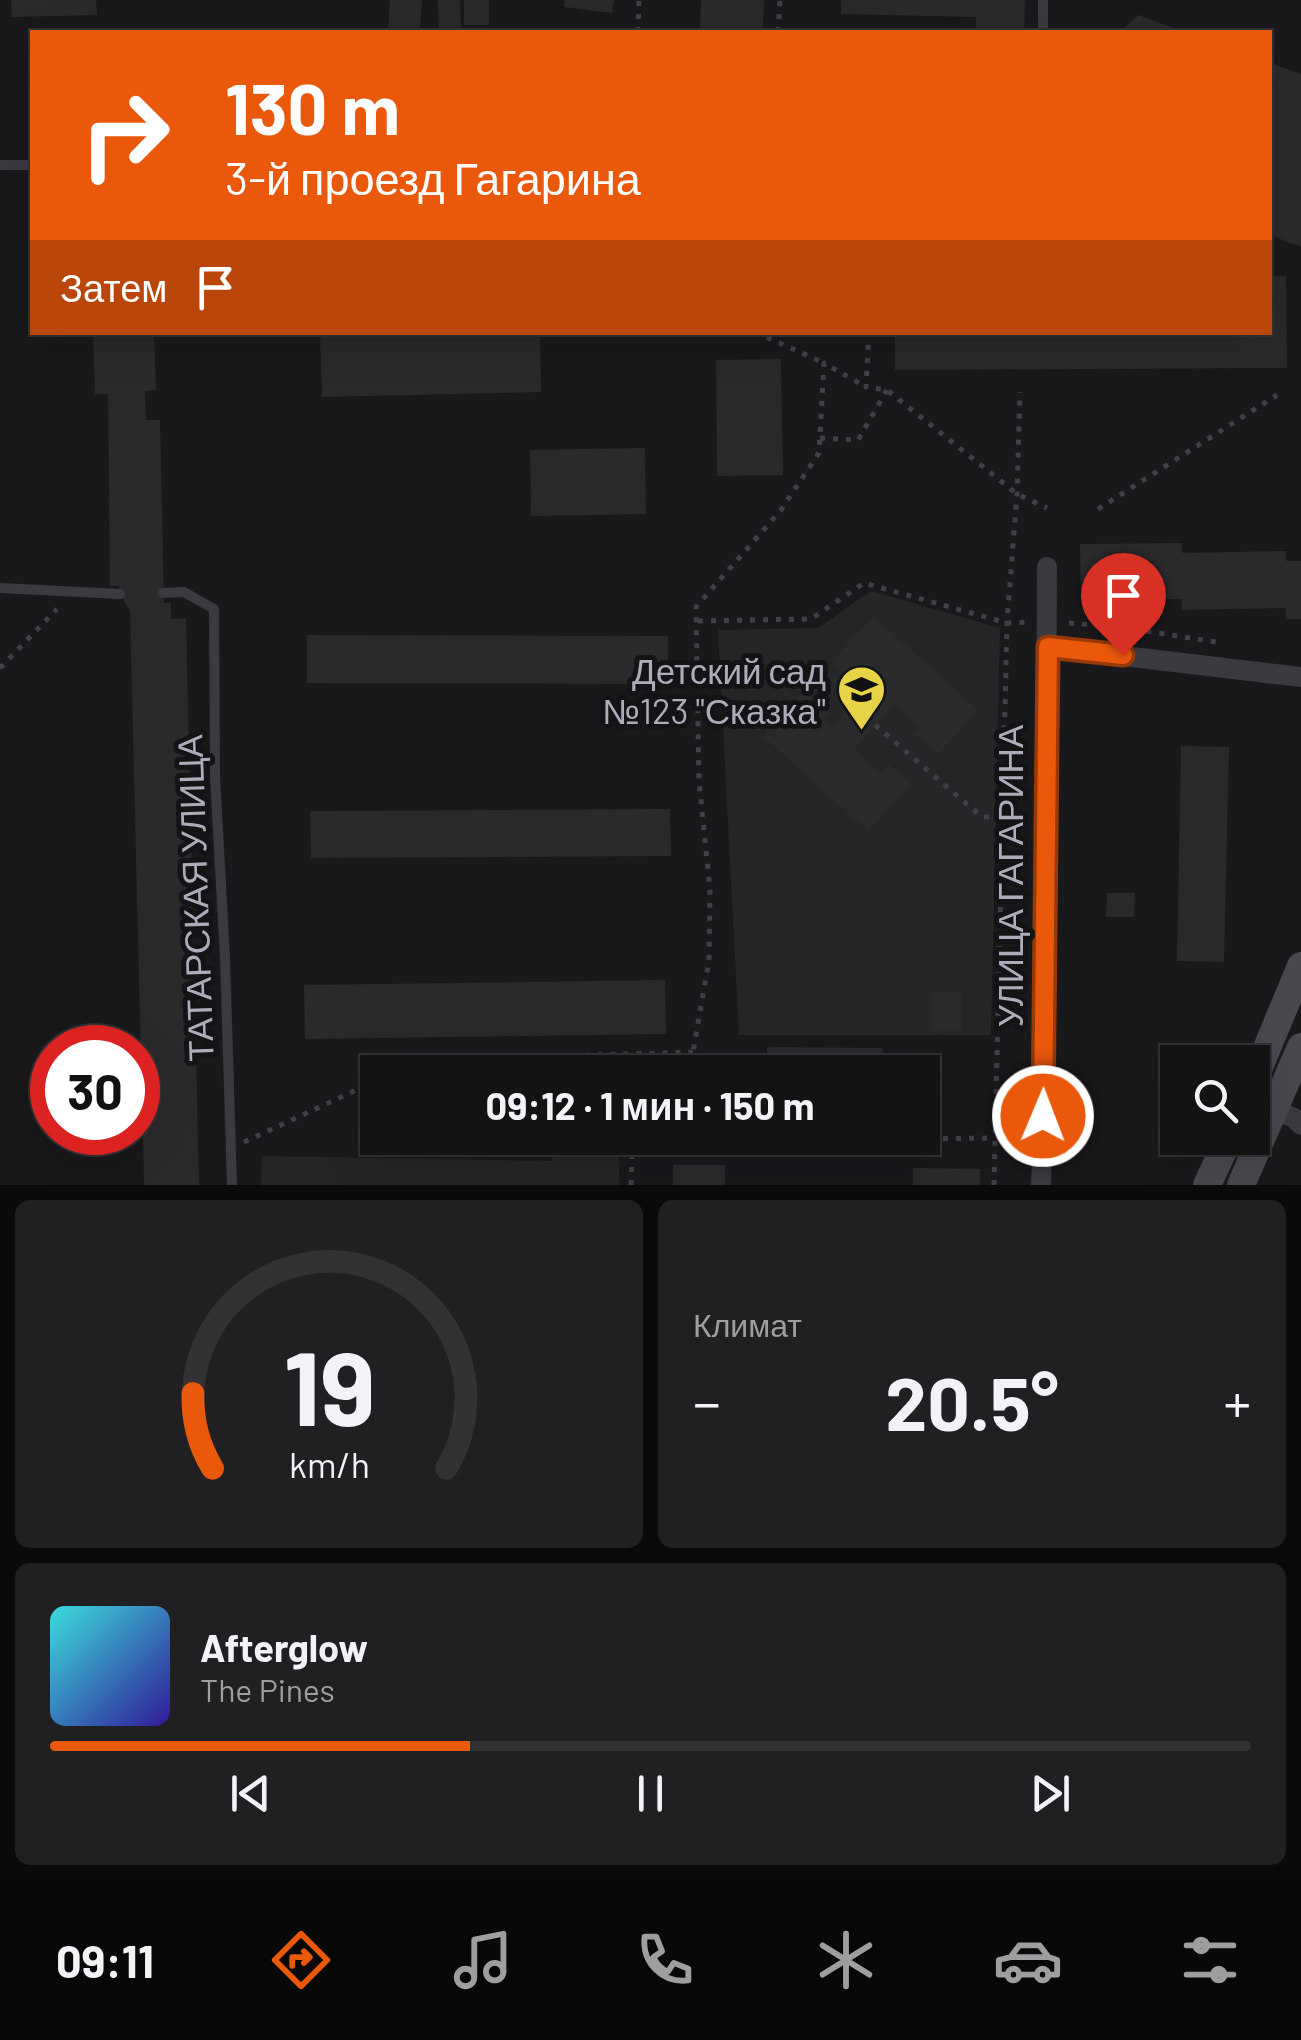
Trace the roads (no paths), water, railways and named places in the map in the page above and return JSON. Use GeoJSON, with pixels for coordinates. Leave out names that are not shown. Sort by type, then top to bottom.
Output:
{"type":"FeatureCollection","features":[{"type":"Feature","properties":{"kind":"main road"},"geometry":{"type":"LineString","coordinates":[[1268,1045],[1301,966]]}},
{"type":"Feature","properties":{"kind":"main road"},"geometry":{"type":"LineString","coordinates":[[1270,1096],[1301,1047]]}},
{"type":"Feature","properties":{"kind":"main road"},"geometry":{"type":"LineString","coordinates":[[1208,1185],[1221,1155]]}},
{"type":"Feature","properties":{"kind":"main road"},"geometry":{"type":"LineString","coordinates":[[1241,1185],[1250,1155]]}},
{"type":"Feature","properties":{"kind":"street","name":"УЛИЦА ГАГАРИНА"},"geometry":{"type":"LineString","coordinates":[[1041,1185],[1047,566]]}},
{"type":"Feature","properties":{"kind":"street"},"geometry":{"type":"LineString","coordinates":[[1048,647],[1301,677]]}},
{"type":"Feature","properties":{"kind":"street"},"geometry":{"type":"LineString","coordinates":[[1270,1108],[1301,1124]]}},
{"type":"Feature","properties":{"kind":"lane"},"geometry":{"type":"LineString","coordinates":[[1042,30],[1043,0]]}},
{"type":"Feature","properties":{"kind":"lane"},"geometry":{"type":"LineString","coordinates":[[0,165],[30,165]]}},
{"type":"Feature","properties":{"kind":"lane"},"geometry":{"type":"LineString","coordinates":[[0,588],[120,594]]}},
{"type":"Feature","properties":{"kind":"lane","name":"ТАТАРСКАЯ УЛИЦА"},"geometry":{"type":"LineString","coordinates":[[163,592],[184,592],[214,609],[215,776],[232,1185]]}},
{"type":"Feature","properties":{"kind":"place","name":"Детский сад №123 \"Сказка\""},"geometry":{"type":"Point","coordinates":[861,732]}}]}
